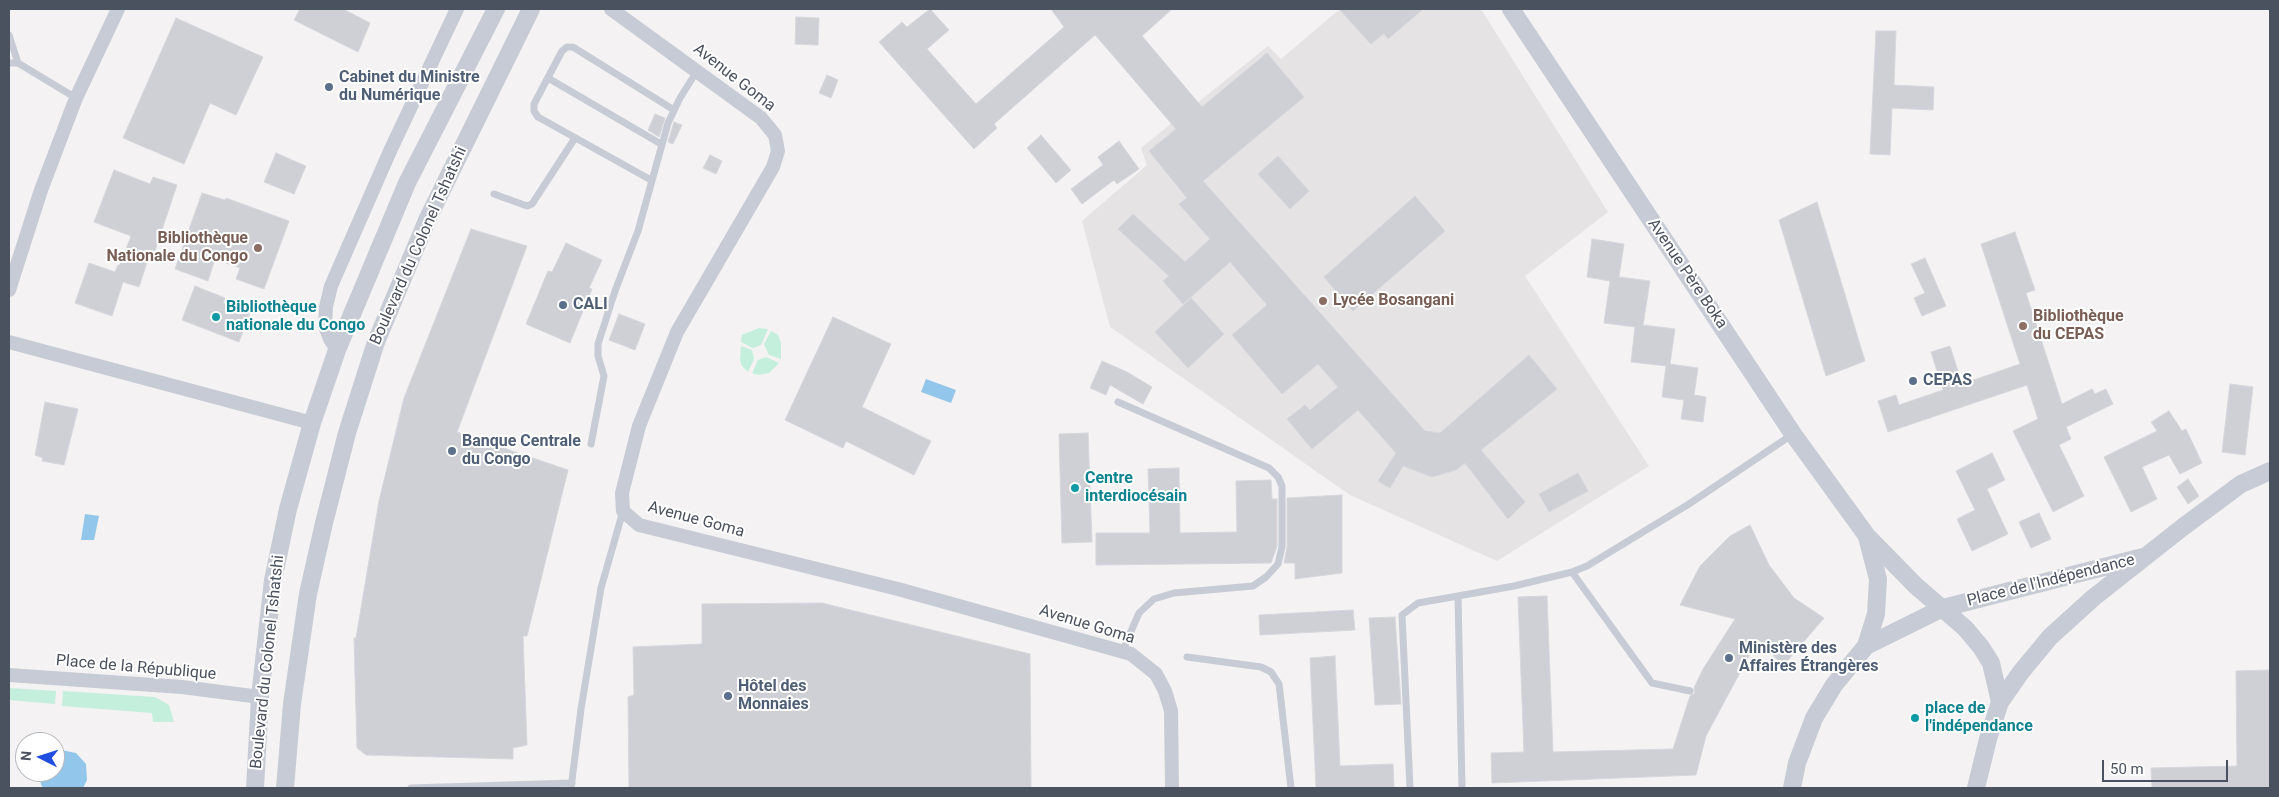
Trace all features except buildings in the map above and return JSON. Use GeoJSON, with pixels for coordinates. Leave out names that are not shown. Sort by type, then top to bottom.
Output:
{"type":"FeatureCollection","features":[{"type":"Feature","properties":{"kind":"street"},"geometry":{"type":"LineString","coordinates":[[9,290],[41,190],[76,98],[118,9]]}},
{"type":"Feature","properties":{"kind":"street"},"geometry":{"type":"LineString","coordinates":[[337,350],[325,326],[326,307],[332,286],[390,151],[457,9]]}},
{"type":"Feature","properties":{"kind":"street","name":"Boulevard du Colonel Tshatshi"},"geometry":{"type":"LineString","coordinates":[[255,788],[260,697],[274,580],[288,509],[312,423],[337,350],[408,183],[496,9]]}},
{"type":"Feature","properties":{"kind":"street","name":"Boulevard du Colonel Tshatshi"},"geometry":{"type":"LineString","coordinates":[[285,788],[292,704],[308,594],[347,433],[376,342],[428,218],[531,9]]}},
{"type":"Feature","properties":{"kind":"street","name":"Avenue Goma"},"geometry":{"type":"LineString","coordinates":[[611,9],[761,118],[775,135],[778,151],[772,167],[677,332],[639,426],[622,494],[623,511],[639,525],[898,589],[1131,654],[1156,674],[1165,691],[1171,711],[1172,788]]}},
{"type":"Feature","properties":{"kind":"street","name":"Avenue Père Boka"},"geometry":{"type":"LineString","coordinates":[[1511,9],[1793,434],[1867,536]]}},
{"type":"Feature","properties":{"kind":"street"},"geometry":{"type":"LineString","coordinates":[[9,342],[312,423]]}},
{"type":"Feature","properties":{"kind":"street"},"geometry":{"type":"LineString","coordinates":[[2143,557],[2241,484],[2270,471]]}},
{"type":"Feature","properties":{"kind":"street"},"geometry":{"type":"LineString","coordinates":[[1867,536],[1916,586],[1944,608],[1970,634],[1991,663],[2000,702]]}},
{"type":"Feature","properties":{"kind":"street"},"geometry":{"type":"LineString","coordinates":[[1866,646],[1876,614],[1878,579],[1867,536]]}},
{"type":"Feature","properties":{"kind":"street","name":"Place de l'Indépendance"},"geometry":{"type":"LineString","coordinates":[[1792,788],[1797,763],[1814,718],[1834,685],[1866,646],[1944,608],[2143,557]]}},
{"type":"Feature","properties":{"kind":"street","name":"Place de l'Indépendance"},"geometry":{"type":"LineString","coordinates":[[1976,788],[1988,739],[2000,702],[2021,672],[2050,637],[2093,598],[2143,557]]}},
{"type":"Feature","properties":{"kind":"street","name":"Place de la République"},"geometry":{"type":"LineString","coordinates":[[9,675],[182,687],[260,697]]}},
{"type":"Feature","properties":{"kind":"lane"},"geometry":{"type":"LineString","coordinates":[[9,35],[18,62],[76,98]]}},
{"type":"Feature","properties":{"kind":"lane"},"geometry":{"type":"LineString","coordinates":[[651,180],[538,117],[534,111],[534,104],[562,51],[567,47],[573,47],[674,110]]}},
{"type":"Feature","properties":{"kind":"lane"},"geometry":{"type":"LineString","coordinates":[[9,64],[18,62]]}},
{"type":"Feature","properties":{"kind":"lane"},"geometry":{"type":"LineString","coordinates":[[591,444],[604,376],[598,356],[598,344],[615,291],[638,231],[651,180],[674,110],[697,71]]}},
{"type":"Feature","properties":{"kind":"lane"},"geometry":{"type":"LineString","coordinates":[[548,78],[662,144]]}},
{"type":"Feature","properties":{"kind":"lane"},"geometry":{"type":"LineString","coordinates":[[494,194],[527,206],[532,204],[575,138]]}},
{"type":"Feature","properties":{"kind":"lane"},"geometry":{"type":"LineString","coordinates":[[1118,402],[1269,468],[1278,477],[1282,486],[1282,548],[1278,564],[1266,577],[1253,586],[1174,593],[1154,599],[1139,614],[1122,652]]}},
{"type":"Feature","properties":{"kind":"lane"},"geometry":{"type":"LineString","coordinates":[[1410,788],[1402,615],[1418,603],[1514,586],[1572,572],[1586,566],[1689,504],[1793,434]]}},
{"type":"Feature","properties":{"kind":"lane"},"geometry":{"type":"LineString","coordinates":[[410,788],[571,786],[581,709],[601,588],[623,511]]}},
{"type":"Feature","properties":{"kind":"lane"},"geometry":{"type":"LineString","coordinates":[[1572,572],[1652,683],[1690,691]]}},
{"type":"Feature","properties":{"kind":"lane"},"geometry":{"type":"LineString","coordinates":[[1458,596],[1462,788]]}},
{"type":"Feature","properties":{"kind":"lane"},"geometry":{"type":"LineString","coordinates":[[1187,657],[1261,667],[1271,672],[1279,684],[1291,788]]}},
{"type":"Feature","properties":{"kind":"shaded area","name":"Lycée Bosangani"},"geometry":{"type":"Polygon","coordinates":[[[1340,9],[1481,9],[1608,212],[1525,276],[1649,466],[1497,561],[1350,495],[1110,327],[1082,221],[1147,165],[1141,148],[1268,46],[1281,59],[1340,9]]]}},
{"type":"Feature","properties":{"kind":"green space"},"geometry":{"type":"Polygon","coordinates":[[[759,328],[768,329],[761,345],[753,348],[741,342],[742,335],[759,328]]]}},
{"type":"Feature","properties":{"kind":"green space"},"geometry":{"type":"Polygon","coordinates":[[[771,331],[778,335],[781,343],[781,359],[769,355],[764,344],[771,331]]]}},
{"type":"Feature","properties":{"kind":"green space"},"geometry":{"type":"Polygon","coordinates":[[[741,346],[752,350],[754,359],[748,372],[742,366],[740,360],[741,346]]]}},
{"type":"Feature","properties":{"kind":"green space"},"geometry":{"type":"Polygon","coordinates":[[[766,357],[779,363],[769,373],[757,375],[752,373],[758,360],[766,357]]]}},
{"type":"Feature","properties":{"kind":"green space"},"geometry":{"type":"Polygon","coordinates":[[[9,688],[56,691],[55,704],[9,700],[9,688]]]}},
{"type":"Feature","properties":{"kind":"green space"},"geometry":{"type":"Polygon","coordinates":[[[63,691],[155,697],[169,705],[174,722],[153,722],[152,713],[62,706],[63,691]]]}},
{"type":"Feature","properties":{"kind":"water"},"geometry":{"type":"Polygon","coordinates":[[[926,379],[956,390],[951,403],[921,392],[926,379]]]}},
{"type":"Feature","properties":{"kind":"water"},"geometry":{"type":"Polygon","coordinates":[[[85,514],[99,516],[94,540],[81,540],[85,514]]]}},
{"type":"Feature","properties":{"kind":"water"},"geometry":{"type":"Polygon","coordinates":[[[65,751],[76,753],[86,764],[87,780],[83,788],[44,788],[41,782],[65,782],[65,751]]]}},
{"type":"Feature","properties":{"kind":"place","name":"Cabinet du Ministre du Numérique"},"geometry":{"type":"Point","coordinates":[329,87]}},
{"type":"Feature","properties":{"kind":"place","name":"Bibliothèque Nationale du Congo"},"geometry":{"type":"Point","coordinates":[258,248]}},
{"type":"Feature","properties":{"kind":"place","name":"Lycée Bosangani"},"geometry":{"type":"Point","coordinates":[1323,301]}},
{"type":"Feature","properties":{"kind":"place","name":"CALI"},"geometry":{"type":"Point","coordinates":[563,305]}},
{"type":"Feature","properties":{"kind":"place","name":"Bibliothèque nationale du Congo"},"geometry":{"type":"Point","coordinates":[216,317]}},
{"type":"Feature","properties":{"kind":"place","name":"Bibliothèque du CEPAS"},"geometry":{"type":"Point","coordinates":[2023,326]}},
{"type":"Feature","properties":{"kind":"place","name":"CEPAS"},"geometry":{"type":"Point","coordinates":[1913,381]}},
{"type":"Feature","properties":{"kind":"place","name":"Banque Centrale du Congo"},"geometry":{"type":"Point","coordinates":[452,451]}},
{"type":"Feature","properties":{"kind":"place","name":"Centre interdiocésain"},"geometry":{"type":"Point","coordinates":[1075,488]}},
{"type":"Feature","properties":{"kind":"place","name":"Ministère des Affaires Étrangères"},"geometry":{"type":"Point","coordinates":[1729,658]}},
{"type":"Feature","properties":{"kind":"place","name":"Hôtel des Monnaies"},"geometry":{"type":"Point","coordinates":[728,696]}},
{"type":"Feature","properties":{"kind":"place","name":"place de l'indépendance"},"geometry":{"type":"Point","coordinates":[1915,718]}}]}
